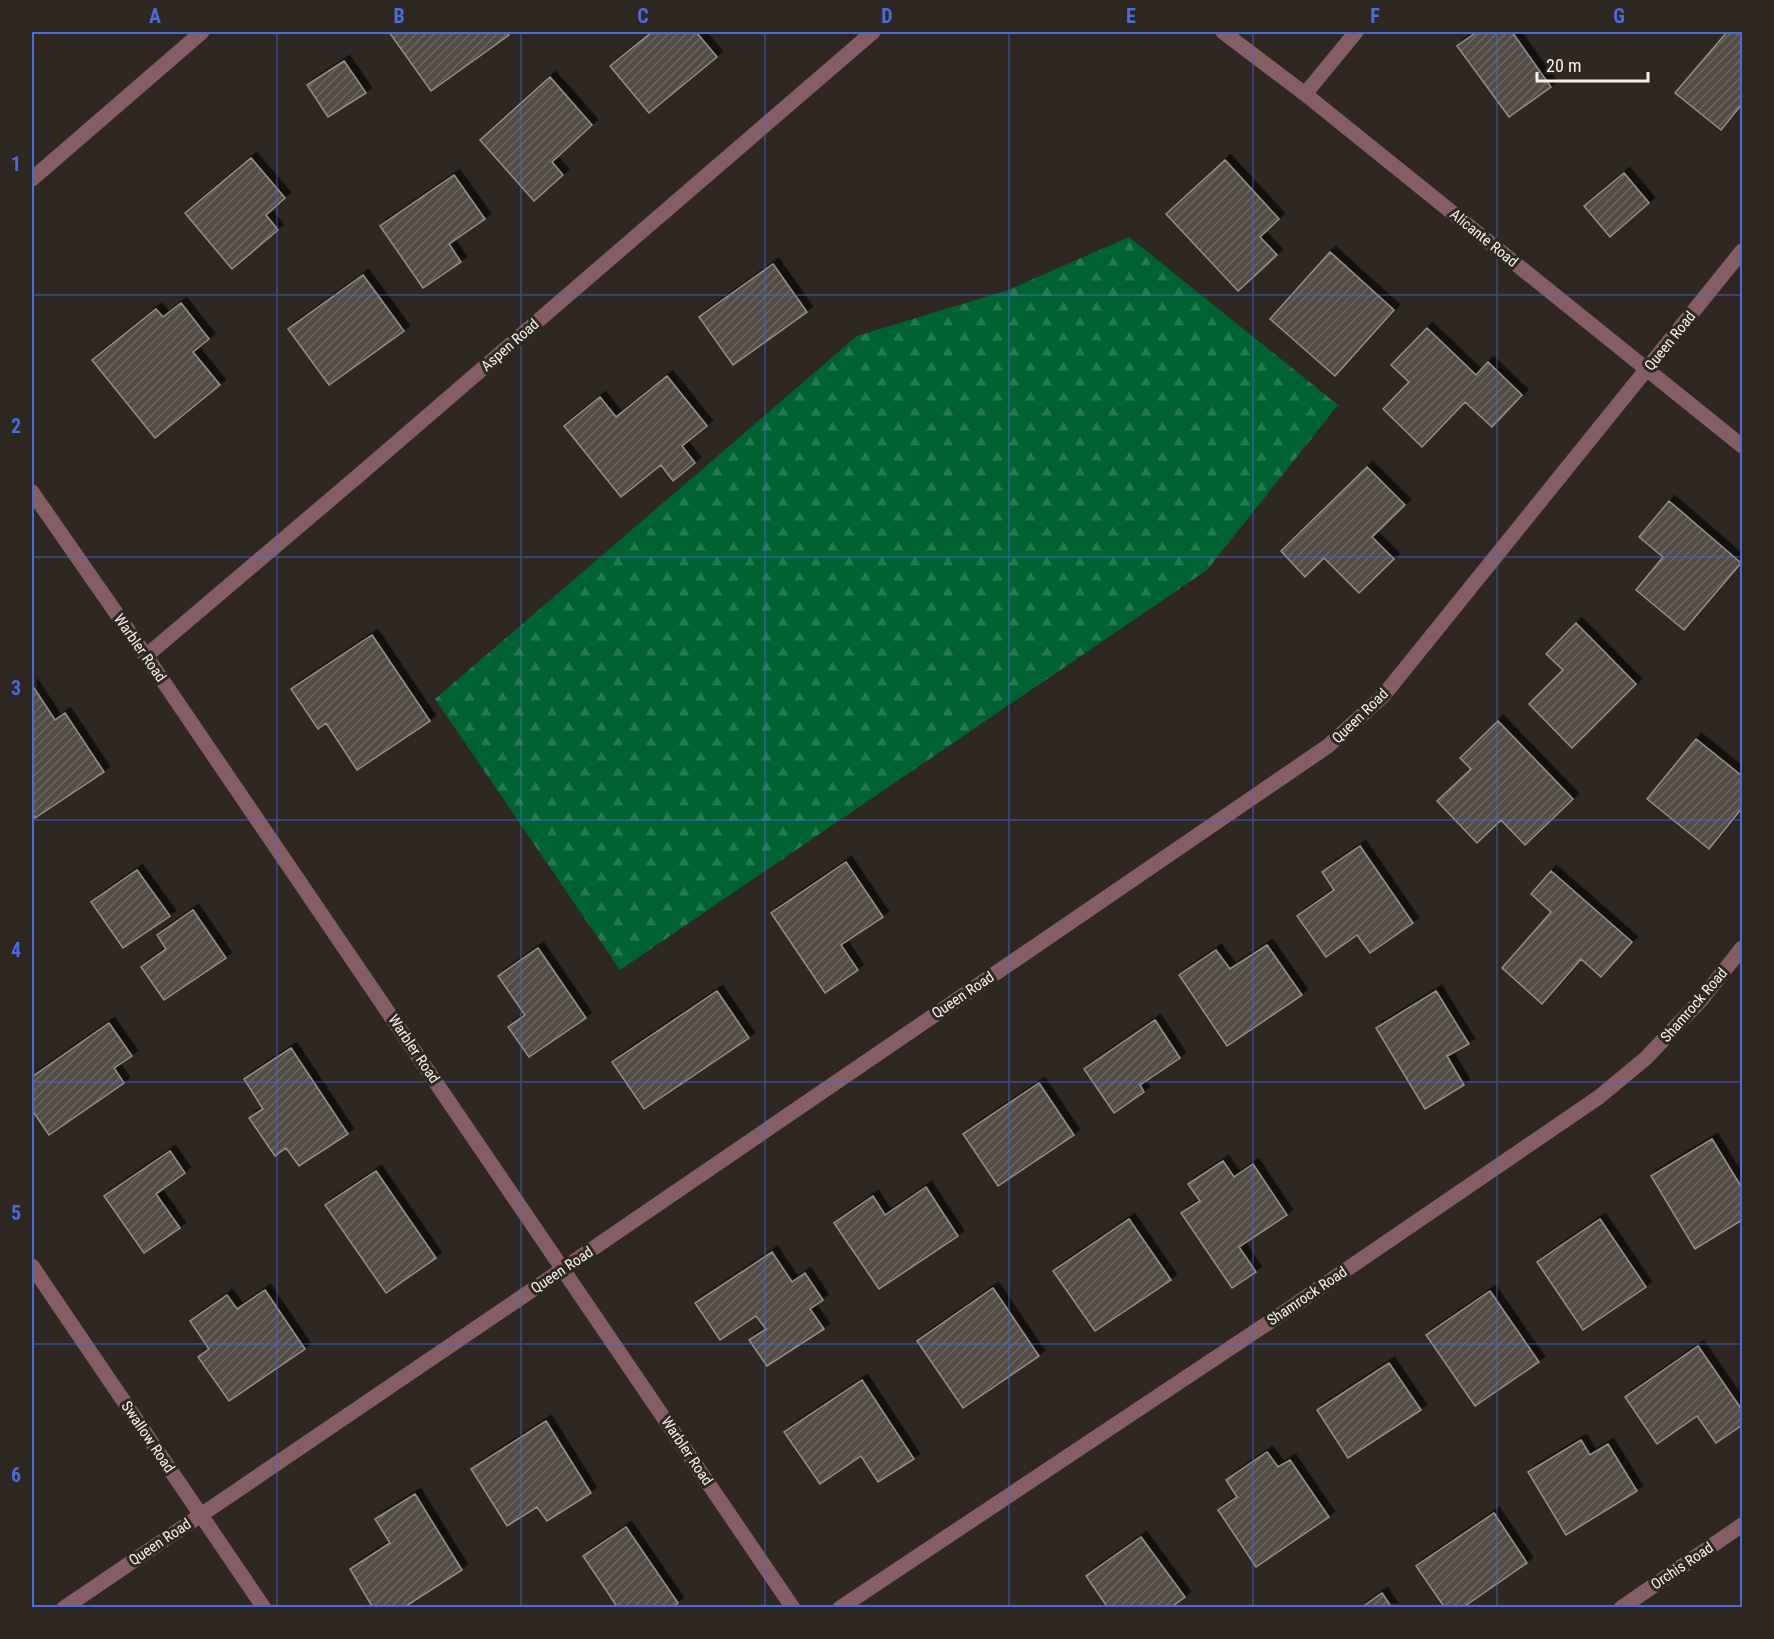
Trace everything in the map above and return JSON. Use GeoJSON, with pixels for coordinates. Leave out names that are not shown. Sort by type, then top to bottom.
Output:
{"type":"FeatureCollection","features":[{"type":"Feature","properties":{"kind":"street"},"geometry":{"type":"LineString","coordinates":[[32,179],[202,32]]}},
{"type":"Feature","properties":{"kind":"street","name":"Aspen Road"},"geometry":{"type":"LineString","coordinates":[[146,656],[873,32]]}},
{"type":"Feature","properties":{"kind":"street","name":"Alicante Road"},"geometry":{"type":"LineString","coordinates":[[1223,32],[1305,94],[1743,446]]}},
{"type":"Feature","properties":{"kind":"street"},"geometry":{"type":"LineString","coordinates":[[1305,94],[1356,32]]}},
{"type":"Feature","properties":{"kind":"street","name":"Queen Road"},"geometry":{"type":"LineString","coordinates":[[63,1608],[1328,746],[1383,696],[1743,251]]}},
{"type":"Feature","properties":{"kind":"street","name":"Warbler Road"},"geometry":{"type":"LineString","coordinates":[[32,492],[793,1608]]}},
{"type":"Feature","properties":{"kind":"street","name":"Shamrock Road"},"geometry":{"type":"LineString","coordinates":[[840,1608],[1277,1317],[1599,1097],[1646,1058],[1701,1000],[1743,948]]}},
{"type":"Feature","properties":{"kind":"street","name":"Swallow Road"},"geometry":{"type":"LineString","coordinates":[[32,1266],[264,1608]]}},
{"type":"Feature","properties":{"kind":"street","name":"Orchis Road"},"geometry":{"type":"LineString","coordinates":[[1621,1608],[1743,1525]]}},
{"type":"Feature","properties":{"kind":"green space"},"geometry":{"type":"Polygon","coordinates":[[[1129,237],[1338,405],[1207,570],[620,970],[435,699],[857,336],[1008,290],[1129,237]]]}},
{"type":"Feature","properties":{"kind":"building"},"geometry":{"type":"Polygon","coordinates":[[[389,32],[506,32],[509,35],[431,91],[389,32]]]}},
{"type":"Feature","properties":{"kind":"building"},"geometry":{"type":"Polygon","coordinates":[[[652,32],[696,32],[717,57],[649,113],[610,66],[652,32]]]}},
{"type":"Feature","properties":{"kind":"building"},"geometry":{"type":"Polygon","coordinates":[[[1477,32],[1512,32],[1551,87],[1509,117],[1457,46],[1477,32]]]}},
{"type":"Feature","properties":{"kind":"building"},"geometry":{"type":"Polygon","coordinates":[[[1727,32],[1742,32],[1742,104],[1721,130],[1675,93],[1727,32]]]}},
{"type":"Feature","properties":{"kind":"building"},"geometry":{"type":"Polygon","coordinates":[[[344,61],[366,93],[328,117],[307,85],[344,61]]]}},
{"type":"Feature","properties":{"kind":"building"},"geometry":{"type":"Polygon","coordinates":[[[550,77],[592,125],[552,162],[563,175],[534,201],[480,140],[550,77]]]}},
{"type":"Feature","properties":{"kind":"building"},"geometry":{"type":"Polygon","coordinates":[[[251,158],[285,198],[266,215],[278,230],[232,269],[185,213],[251,158]]]}},
{"type":"Feature","properties":{"kind":"building"},"geometry":{"type":"Polygon","coordinates":[[[1225,160],[1279,219],[1260,237],[1277,255],[1238,291],[1166,214],[1225,160]]]}},
{"type":"Feature","properties":{"kind":"building"},"geometry":{"type":"Polygon","coordinates":[[[1624,173],[1649,203],[1610,237],[1584,206],[1624,173]]]}},
{"type":"Feature","properties":{"kind":"building"},"geometry":{"type":"Polygon","coordinates":[[[454,175],[485,219],[449,244],[461,262],[423,288],[380,226],[454,175]]]}},
{"type":"Feature","properties":{"kind":"building"},"geometry":{"type":"Polygon","coordinates":[[[1330,252],[1394,310],[1335,376],[1270,319],[1330,252]]]}},
{"type":"Feature","properties":{"kind":"building"},"geometry":{"type":"Polygon","coordinates":[[[773,264],[807,312],[733,365],[699,317],[773,264]]]}},
{"type":"Feature","properties":{"kind":"building"},"geometry":{"type":"Polygon","coordinates":[[[363,275],[404,331],[329,385],[288,329],[363,275]]]}},
{"type":"Feature","properties":{"kind":"building"},"geometry":{"type":"Polygon","coordinates":[[[181,303],[209,339],[193,352],[220,385],[155,438],[92,360],[156,309],[163,317],[181,303]]]}},
{"type":"Feature","properties":{"kind":"building"},"geometry":{"type":"Polygon","coordinates":[[[1427,328],[1476,375],[1488,362],[1522,395],[1492,427],[1465,402],[1422,447],[1383,409],[1409,382],[1391,365],[1427,328]]]}},
{"type":"Feature","properties":{"kind":"building"},"geometry":{"type":"Polygon","coordinates":[[[667,376],[707,426],[682,446],[695,463],[673,481],[661,465],[621,497],[564,426],[600,397],[616,417],[667,376]]]}},
{"type":"Feature","properties":{"kind":"building"},"geometry":{"type":"Polygon","coordinates":[[[1367,467],[1405,505],[1372,537],[1394,559],[1359,593],[1324,558],[1305,577],[1281,551],[1367,467]]]}},
{"type":"Feature","properties":{"kind":"building"},"geometry":{"type":"Polygon","coordinates":[[[1669,501],[1741,563],[1684,630],[1636,590],[1663,557],[1639,537],[1669,501]]]}},
{"type":"Feature","properties":{"kind":"building"},"geometry":{"type":"Polygon","coordinates":[[[1576,623],[1636,684],[1572,748],[1529,704],[1563,670],[1546,654],[1576,623]]]}},
{"type":"Feature","properties":{"kind":"building"},"geometry":{"type":"Polygon","coordinates":[[[372,635],[430,721],[357,770],[326,723],[318,729],[291,689],[372,635]]]}},
{"type":"Feature","properties":{"kind":"building"},"geometry":{"type":"Polygon","coordinates":[[[32,685],[55,720],[65,713],[104,772],[35,818],[32,812],[32,685]]]}},
{"type":"Feature","properties":{"kind":"building"},"geometry":{"type":"Polygon","coordinates":[[[1498,721],[1573,799],[1525,845],[1501,820],[1477,843],[1437,801],[1471,769],[1460,758],[1498,721]]]}},
{"type":"Feature","properties":{"kind":"building"},"geometry":{"type":"Polygon","coordinates":[[[1696,739],[1742,776],[1742,808],[1709,849],[1647,799],[1696,739]]]}},
{"type":"Feature","properties":{"kind":"building"},"geometry":{"type":"Polygon","coordinates":[[[1360,846],[1413,923],[1370,953],[1357,935],[1326,957],[1297,916],[1334,890],[1322,872],[1360,846]]]}},
{"type":"Feature","properties":{"kind":"building"},"geometry":{"type":"Polygon","coordinates":[[[846,862],[883,917],[841,945],[858,970],[825,993],[771,913],[846,862]]]}},
{"type":"Feature","properties":{"kind":"building"},"geometry":{"type":"Polygon","coordinates":[[[137,870],[170,916],[123,948],[91,902],[137,870]]]}},
{"type":"Feature","properties":{"kind":"building"},"geometry":{"type":"Polygon","coordinates":[[[1551,871],[1632,942],[1601,977],[1581,959],[1542,1004],[1502,968],[1551,912],[1531,894],[1551,871]]]}},
{"type":"Feature","properties":{"kind":"building"},"geometry":{"type":"Polygon","coordinates":[[[193,910],[226,958],[164,1000],[141,967],[166,949],[157,935],[193,910]]]}},
{"type":"Feature","properties":{"kind":"building"},"geometry":{"type":"Polygon","coordinates":[[[1267,945],[1302,995],[1227,1046],[1179,975],[1216,950],[1230,969],[1267,945]]]}},
{"type":"Feature","properties":{"kind":"building"},"geometry":{"type":"Polygon","coordinates":[[[538,948],[586,1018],[529,1057],[508,1027],[525,1015],[498,976],[538,948]]]}},
{"type":"Feature","properties":{"kind":"building"},"geometry":{"type":"Polygon","coordinates":[[[717,991],[749,1038],[644,1109],[612,1062],[717,991]]]}},
{"type":"Feature","properties":{"kind":"building"},"geometry":{"type":"Polygon","coordinates":[[[1436,991],[1469,1044],[1447,1056],[1464,1085],[1425,1109],[1376,1028],[1436,991]]]}},
{"type":"Feature","properties":{"kind":"building"},"geometry":{"type":"Polygon","coordinates":[[[1155,1020],[1180,1058],[1140,1085],[1144,1092],[1114,1113],[1084,1069],[1155,1020]]]}},
{"type":"Feature","properties":{"kind":"building"},"geometry":{"type":"Polygon","coordinates":[[[109,1023],[132,1056],[114,1068],[124,1083],[49,1135],[32,1110],[32,1077],[109,1023]]]}},
{"type":"Feature","properties":{"kind":"building"},"geometry":{"type":"Polygon","coordinates":[[[291,1048],[348,1134],[299,1166],[286,1148],[275,1156],[249,1118],[263,1109],[244,1079],[291,1048]]]}},
{"type":"Feature","properties":{"kind":"building"},"geometry":{"type":"Polygon","coordinates":[[[1039,1083],[1074,1135],[998,1186],[963,1134],[1039,1083]]]}},
{"type":"Feature","properties":{"kind":"building"},"geometry":{"type":"Polygon","coordinates":[[[1712,1139],[1742,1188],[1742,1220],[1695,1249],[1651,1176],[1712,1139]]]}},
{"type":"Feature","properties":{"kind":"building"},"geometry":{"type":"Polygon","coordinates":[[[170,1151],[185,1173],[156,1194],[180,1228],[144,1253],[104,1196],[170,1151]]]}},
{"type":"Feature","properties":{"kind":"building"},"geometry":{"type":"Polygon","coordinates":[[[1223,1161],[1234,1177],[1253,1164],[1287,1215],[1239,1247],[1256,1272],[1232,1288],[1181,1213],[1200,1201],[1188,1184],[1223,1161]]]}},
{"type":"Feature","properties":{"kind":"building"},"geometry":{"type":"Polygon","coordinates":[[[376,1171],[436,1258],[386,1293],[325,1205],[376,1171]]]}},
{"type":"Feature","properties":{"kind":"building"},"geometry":{"type":"Polygon","coordinates":[[[926,1187],[958,1236],[879,1289],[834,1223],[873,1196],[885,1215],[926,1187]]]}},
{"type":"Feature","properties":{"kind":"building"},"geometry":{"type":"Polygon","coordinates":[[[1129,1219],[1171,1280],[1095,1331],[1053,1271],[1129,1219]]]}},
{"type":"Feature","properties":{"kind":"building"},"geometry":{"type":"Polygon","coordinates":[[[1600,1219],[1646,1287],[1583,1330],[1537,1262],[1600,1219]]]}},
{"type":"Feature","properties":{"kind":"building"},"geometry":{"type":"Polygon","coordinates":[[[772,1252],[792,1282],[805,1273],[823,1300],[810,1309],[824,1329],[767,1366],[749,1340],[766,1329],[756,1316],[720,1340],[695,1303],[772,1252]]]}},
{"type":"Feature","properties":{"kind":"building"},"geometry":{"type":"Polygon","coordinates":[[[993,1288],[1039,1356],[963,1408],[917,1341],[993,1288]]]}},
{"type":"Feature","properties":{"kind":"building"},"geometry":{"type":"Polygon","coordinates":[[[265,1290],[305,1349],[229,1401],[198,1357],[209,1349],[190,1321],[227,1295],[237,1309],[265,1290]]]}},
{"type":"Feature","properties":{"kind":"building"},"geometry":{"type":"Polygon","coordinates":[[[1490,1291],[1539,1362],[1475,1406],[1426,1335],[1490,1291]]]}},
{"type":"Feature","properties":{"kind":"building"},"geometry":{"type":"Polygon","coordinates":[[[1698,1346],[1742,1410],[1742,1425],[1716,1443],[1697,1416],[1657,1444],[1625,1397],[1698,1346]]]}},
{"type":"Feature","properties":{"kind":"building"},"geometry":{"type":"Polygon","coordinates":[[[1389,1363],[1421,1410],[1348,1458],[1317,1410],[1389,1363]]]}},
{"type":"Feature","properties":{"kind":"building"},"geometry":{"type":"Polygon","coordinates":[[[862,1380],[914,1459],[878,1482],[861,1456],[820,1484],[784,1432],[862,1380]]]}},
{"type":"Feature","properties":{"kind":"building"},"geometry":{"type":"Polygon","coordinates":[[[546,1421],[591,1493],[547,1521],[537,1507],[507,1526],[471,1469],[546,1421]]]}},
{"type":"Feature","properties":{"kind":"building"},"geometry":{"type":"Polygon","coordinates":[[[1581,1440],[1590,1455],[1608,1444],[1637,1491],[1566,1535],[1528,1472],[1581,1440]]]}},
{"type":"Feature","properties":{"kind":"building"},"geometry":{"type":"Polygon","coordinates":[[[1267,1452],[1278,1467],[1290,1460],[1329,1517],[1256,1567],[1218,1510],[1237,1497],[1226,1480],[1267,1452]]]}},
{"type":"Feature","properties":{"kind":"building"},"geometry":{"type":"Polygon","coordinates":[[[415,1494],[462,1570],[403,1608],[373,1608],[350,1569],[390,1543],[375,1519],[415,1494]]]}},
{"type":"Feature","properties":{"kind":"building"},"geometry":{"type":"Polygon","coordinates":[[[1494,1513],[1527,1563],[1462,1608],[1445,1608],[1416,1566],[1494,1513]]]}},
{"type":"Feature","properties":{"kind":"building"},"geometry":{"type":"Polygon","coordinates":[[[626,1527],[678,1603],[671,1608],[618,1608],[583,1556],[626,1527]]]}},
{"type":"Feature","properties":{"kind":"building"},"geometry":{"type":"Polygon","coordinates":[[[1141,1537],[1185,1597],[1170,1608],[1108,1608],[1086,1576],[1141,1537]]]}},
{"type":"Feature","properties":{"kind":"building"},"geometry":{"type":"Polygon","coordinates":[[[1382,1593],[1392,1608],[1361,1608],[1382,1593]]]}}]}
